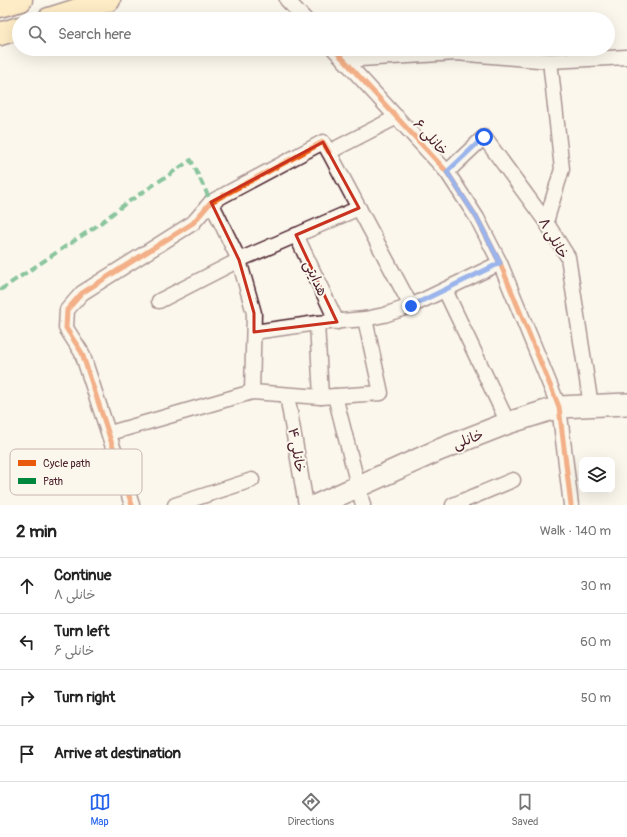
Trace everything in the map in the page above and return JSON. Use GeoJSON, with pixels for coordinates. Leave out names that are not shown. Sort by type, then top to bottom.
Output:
{"type":"FeatureCollection","features":[{"type":"Feature","properties":{"kind":"highway"},"geometry":{"type":"LineString","coordinates":[[0,6],[21,0]]}},
{"type":"Feature","properties":{"kind":"highway"},"geometry":{"type":"LineString","coordinates":[[71,12],[109,0]]}},
{"type":"Feature","properties":{"kind":"highway"},"geometry":{"type":"LineString","coordinates":[[0,34],[12,30]]}},
{"type":"Feature","properties":{"kind":"main road","name":"خانلی"},"geometry":{"type":"LineString","coordinates":[[317,505],[361,496],[439,450],[508,423],[559,407],[627,404]]}},
{"type":"Feature","properties":{"kind":"street"},"geometry":{"type":"LineString","coordinates":[[287,0],[298,12]]}},
{"type":"Feature","properties":{"kind":"street","name":"خانلی ۶"},"geometry":{"type":"LineString","coordinates":[[340,56],[447,172],[477,218],[500,263],[559,407],[571,505]]}},
{"type":"Feature","properties":{"kind":"street"},"geometry":{"type":"LineString","coordinates":[[344,60],[419,56]]}},
{"type":"Feature","properties":{"kind":"street"},"geometry":{"type":"LineString","coordinates":[[483,56],[550,61],[627,57]]}},
{"type":"Feature","properties":{"kind":"street"},"geometry":{"type":"LineString","coordinates":[[546,222],[562,169],[550,61]]}},
{"type":"Feature","properties":{"kind":"street"},"geometry":{"type":"LineString","coordinates":[[329,152],[396,117]]}},
{"type":"Feature","properties":{"kind":"street","name":"خانلی ۸"},"geometry":{"type":"LineString","coordinates":[[447,172],[484,137],[546,222],[568,257],[590,406]]}},
{"type":"Feature","properties":{"kind":"street"},"geometry":{"type":"LineString","coordinates":[[115,449],[82,353],[66,328],[68,310],[82,293],[193,223],[211,202],[323,142],[411,306]]}},
{"type":"Feature","properties":{"kind":"street"},"geometry":{"type":"LineString","coordinates":[[211,202],[239,260],[254,313],[252,392]]}},
{"type":"Feature","properties":{"kind":"street"},"geometry":{"type":"LineString","coordinates":[[159,302],[239,260],[358,208]]}},
{"type":"Feature","properties":{"kind":"street","name":"هدایتی"},"geometry":{"type":"LineString","coordinates":[[296,235],[337,322]]}},
{"type":"Feature","properties":{"kind":"street"},"geometry":{"type":"LineString","coordinates":[[254,332],[316,323],[365,319],[384,315],[411,306],[500,263]]}},
{"type":"Feature","properties":{"kind":"street"},"geometry":{"type":"LineString","coordinates":[[445,290],[508,423]]}},
{"type":"Feature","properties":{"kind":"street"},"geometry":{"type":"LineString","coordinates":[[110,433],[252,392],[321,397],[381,393],[365,319]]}},
{"type":"Feature","properties":{"kind":"street"},"geometry":{"type":"LineString","coordinates":[[316,323],[321,397]]}},
{"type":"Feature","properties":{"kind":"street","name":"خانلی ۴"},"geometry":{"type":"LineString","coordinates":[[287,395],[306,505]]}},
{"type":"Feature","properties":{"kind":"street"},"geometry":{"type":"LineString","coordinates":[[336,396],[361,496]]}},
{"type":"Feature","properties":{"kind":"street"},"geometry":{"type":"LineString","coordinates":[[175,505],[252,480]]}},
{"type":"Feature","properties":{"kind":"street"},"geometry":{"type":"LineString","coordinates":[[453,505],[513,480]]}},
{"type":"Feature","properties":{"kind":"street"},"geometry":{"type":"LineString","coordinates":[[129,495],[132,505]]}},
{"type":"Feature","properties":{"kind":"highlighted area"},"geometry":{"type":"Polygon","coordinates":[[[323,142],[359,208],[296,235],[337,322],[254,332],[254,313],[239,260],[211,202],[323,142]]]}},
{"type":"Feature","properties":{"kind":"marked path"},"geometry":{"type":"LineString","coordinates":[[0,290],[98,225],[125,204],[191,160],[211,202]]}},
{"type":"Feature","properties":{"kind":"cycle path"},"geometry":{"type":"LineString","coordinates":[[340,56],[447,172],[477,218],[500,263],[559,407],[571,505]]}},
{"type":"Feature","properties":{"kind":"cycle path"},"geometry":{"type":"LineString","coordinates":[[114,449],[82,353],[66,328],[67,310],[82,293],[193,223],[211,202],[323,142],[329,152]]}},
{"type":"Feature","properties":{"kind":"cycle path"},"geometry":{"type":"LineString","coordinates":[[129,495],[132,505]]}},
{"type":"Feature","properties":{"kind":"route"},"geometry":{"type":"LineString","coordinates":[[411,306],[500,263],[477,218],[447,172],[484,137]]}}]}
